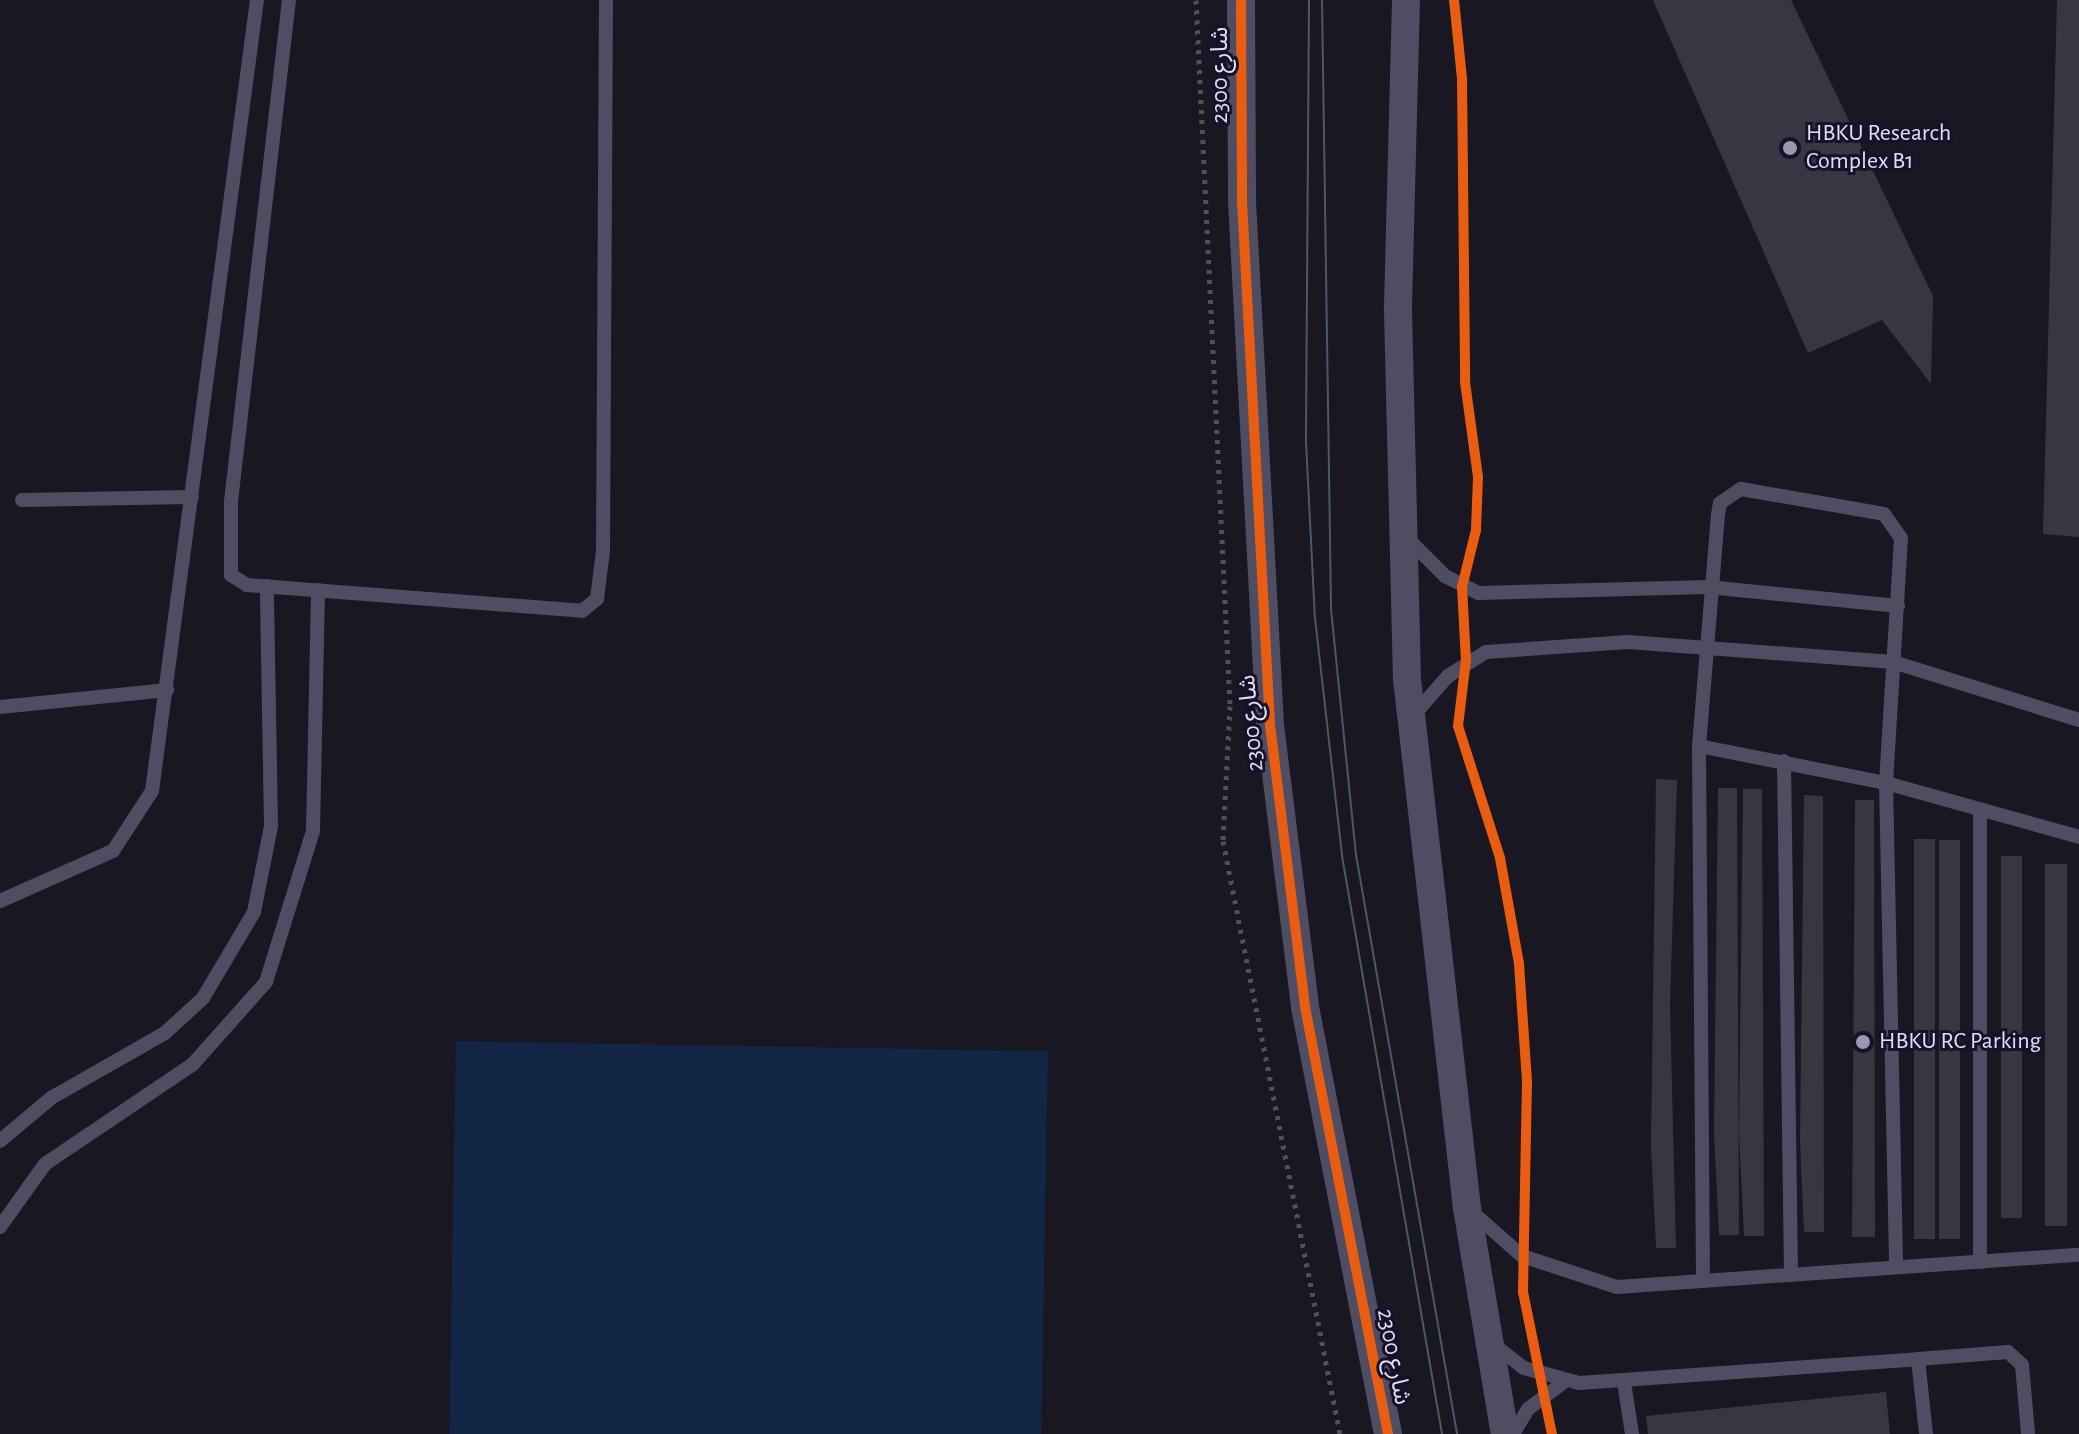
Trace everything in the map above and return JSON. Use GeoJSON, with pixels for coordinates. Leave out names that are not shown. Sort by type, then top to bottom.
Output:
{"type":"FeatureCollection","features":[{"type":"Feature","properties":{"kind":"street","name":"شارع 2300"},"geometry":{"type":"LineString","coordinates":[[1241,0],[1242,201],[1270,725],[1305,1007],[1388,1434]]}},
{"type":"Feature","properties":{"kind":"street"},"geometry":{"type":"LineString","coordinates":[[1406,0],[1398,311],[1402,534],[1412,718],[1467,1208],[1493,1344],[1505,1434]]}},
{"type":"Feature","properties":{"kind":"lane"},"geometry":{"type":"LineString","coordinates":[[0,901],[84,869],[113,851],[139,820],[161,755],[257,0]]}},
{"type":"Feature","properties":{"kind":"lane"},"geometry":{"type":"LineString","coordinates":[[289,0],[227,557],[238,582],[571,611],[597,599],[607,402],[606,0]]}},
{"type":"Feature","properties":{"kind":"lane"},"geometry":{"type":"LineString","coordinates":[[1703,1281],[1699,746],[1708,587],[1720,503],[1741,489],[1884,514],[1901,538],[1886,783],[1896,1267]]}},
{"type":"Feature","properties":{"kind":"lane"},"geometry":{"type":"LineString","coordinates":[[22,500],[192,497]]}},
{"type":"Feature","properties":{"kind":"lane"},"geometry":{"type":"LineString","coordinates":[[1402,534],[1445,576],[1479,593],[1708,587],[1898,606]]}},
{"type":"Feature","properties":{"kind":"lane"},"geometry":{"type":"LineString","coordinates":[[0,1141],[51,1098],[165,1033],[203,998],[254,912],[271,826],[267,586]]}},
{"type":"Feature","properties":{"kind":"lane"},"geometry":{"type":"LineString","coordinates":[[0,1227],[45,1164],[193,1064],[266,982],[313,831],[318,590]]}},
{"type":"Feature","properties":{"kind":"lane"},"geometry":{"type":"LineString","coordinates":[[1412,718],[1448,676],[1486,652],[1614,642],[1704,646],[1893,662],[2079,720]]}},
{"type":"Feature","properties":{"kind":"lane"},"geometry":{"type":"LineString","coordinates":[[0,707],[167,690]]}},
{"type":"Feature","properties":{"kind":"lane"},"geometry":{"type":"LineString","coordinates":[[1699,746],[1886,783],[2079,837]]}},
{"type":"Feature","properties":{"kind":"lane"},"geometry":{"type":"LineString","coordinates":[[1784,761],[1791,1275]]}},
{"type":"Feature","properties":{"kind":"lane"},"geometry":{"type":"LineString","coordinates":[[1980,809],[1980,1262]]}},
{"type":"Feature","properties":{"kind":"lane"},"geometry":{"type":"LineString","coordinates":[[1467,1208],[1522,1256],[1578,1279],[1617,1287],[2079,1255]]}},
{"type":"Feature","properties":{"kind":"lane"},"geometry":{"type":"LineString","coordinates":[[1493,1344],[1524,1368],[1564,1382],[1624,1382],[1918,1359],[2017,1356],[2028,1434]]}},
{"type":"Feature","properties":{"kind":"lane"},"geometry":{"type":"LineString","coordinates":[[1918,1359],[1926,1434]]}},
{"type":"Feature","properties":{"kind":"lane"},"geometry":{"type":"LineString","coordinates":[[1513,1434],[1528,1409],[1564,1382]]}},
{"type":"Feature","properties":{"kind":"lane"},"geometry":{"type":"LineString","coordinates":[[1624,1382],[1632,1434]]}},
{"type":"Feature","properties":{"kind":"water"},"geometry":{"type":"Polygon","coordinates":[[[456,1041],[1048,1051],[1041,1434],[449,1434],[456,1041]]]}},
{"type":"Feature","properties":{"kind":"building","name":"HBKU Research Complex B1"},"geometry":{"type":"Polygon","coordinates":[[[1653,0],[1791,0],[1933,296],[1931,384],[1882,320],[1808,353],[1653,0]]]}},
{"type":"Feature","properties":{"kind":"building"},"geometry":{"type":"Polygon","coordinates":[[[2057,0],[2079,0],[2079,537],[2043,534],[2057,0]]]}},
{"type":"Feature","properties":{"kind":"building"},"geometry":{"type":"Polygon","coordinates":[[[1656,779],[1677,780],[1670,1004],[1676,1248],[1656,1248],[1651,1146],[1656,779]]]}},
{"type":"Feature","properties":{"kind":"building"},"geometry":{"type":"Polygon","coordinates":[[[1718,788],[1737,788],[1739,1235],[1719,1235],[1714,1133],[1718,788]]]}},
{"type":"Feature","properties":{"kind":"building"},"geometry":{"type":"Polygon","coordinates":[[[1743,789],[1762,789],[1764,1236],[1744,1236],[1739,1134],[1743,789]]]}},
{"type":"Feature","properties":{"kind":"building"},"geometry":{"type":"Polygon","coordinates":[[[1804,795],[1823,796],[1824,1232],[1804,1232],[1800,1141],[1804,795]]]}},
{"type":"Feature","properties":{"kind":"building"},"geometry":{"type":"Polygon","coordinates":[[[1855,800],[1874,800],[1875,1237],[1852,1237],[1855,800]]]}},
{"type":"Feature","properties":{"kind":"building"},"geometry":{"type":"Polygon","coordinates":[[[1914,839],[1935,839],[1935,1239],[1914,1239],[1914,839]]]}},
{"type":"Feature","properties":{"kind":"building"},"geometry":{"type":"Polygon","coordinates":[[[1939,840],[1960,840],[1960,1239],[1939,1239],[1939,840]]]}},
{"type":"Feature","properties":{"kind":"building"},"geometry":{"type":"Polygon","coordinates":[[[2001,856],[2022,856],[2022,1218],[2001,1218],[2001,856]]]}},
{"type":"Feature","properties":{"kind":"building"},"geometry":{"type":"Polygon","coordinates":[[[2045,864],[2067,864],[2067,1226],[2045,1226],[2045,864]]]}},
{"type":"Feature","properties":{"kind":"building"},"geometry":{"type":"Polygon","coordinates":[[[1886,1392],[1890,1434],[1648,1434],[1646,1416],[1886,1392]]]}},
{"type":"Feature","properties":{"kind":"tram line"},"geometry":{"type":"LineString","coordinates":[[1309,0],[1306,442],[1315,618],[1342,856],[1442,1434]]}},
{"type":"Feature","properties":{"kind":"tram line"},"geometry":{"type":"LineString","coordinates":[[1322,0],[1331,609],[1356,855],[1457,1434]]}},
{"type":"Feature","properties":{"kind":"cycle path"},"geometry":{"type":"LineString","coordinates":[[1241,0],[1242,201],[1270,725],[1305,1007],[1388,1434]]}},
{"type":"Feature","properties":{"kind":"cycle path"},"geometry":{"type":"LineString","coordinates":[[1454,0],[1462,79],[1465,382],[1478,477],[1476,530],[1462,587],[1466,660],[1458,726],[1500,858],[1519,964],[1527,1082],[1523,1292],[1552,1434]]}},
{"type":"Feature","properties":{"kind":"place","name":"HBKU Research Complex B1"},"geometry":{"type":"Point","coordinates":[1790,148]}},
{"type":"Feature","properties":{"kind":"place","name":"HBKU RC Parking"},"geometry":{"type":"Point","coordinates":[1863,1042]}}]}
